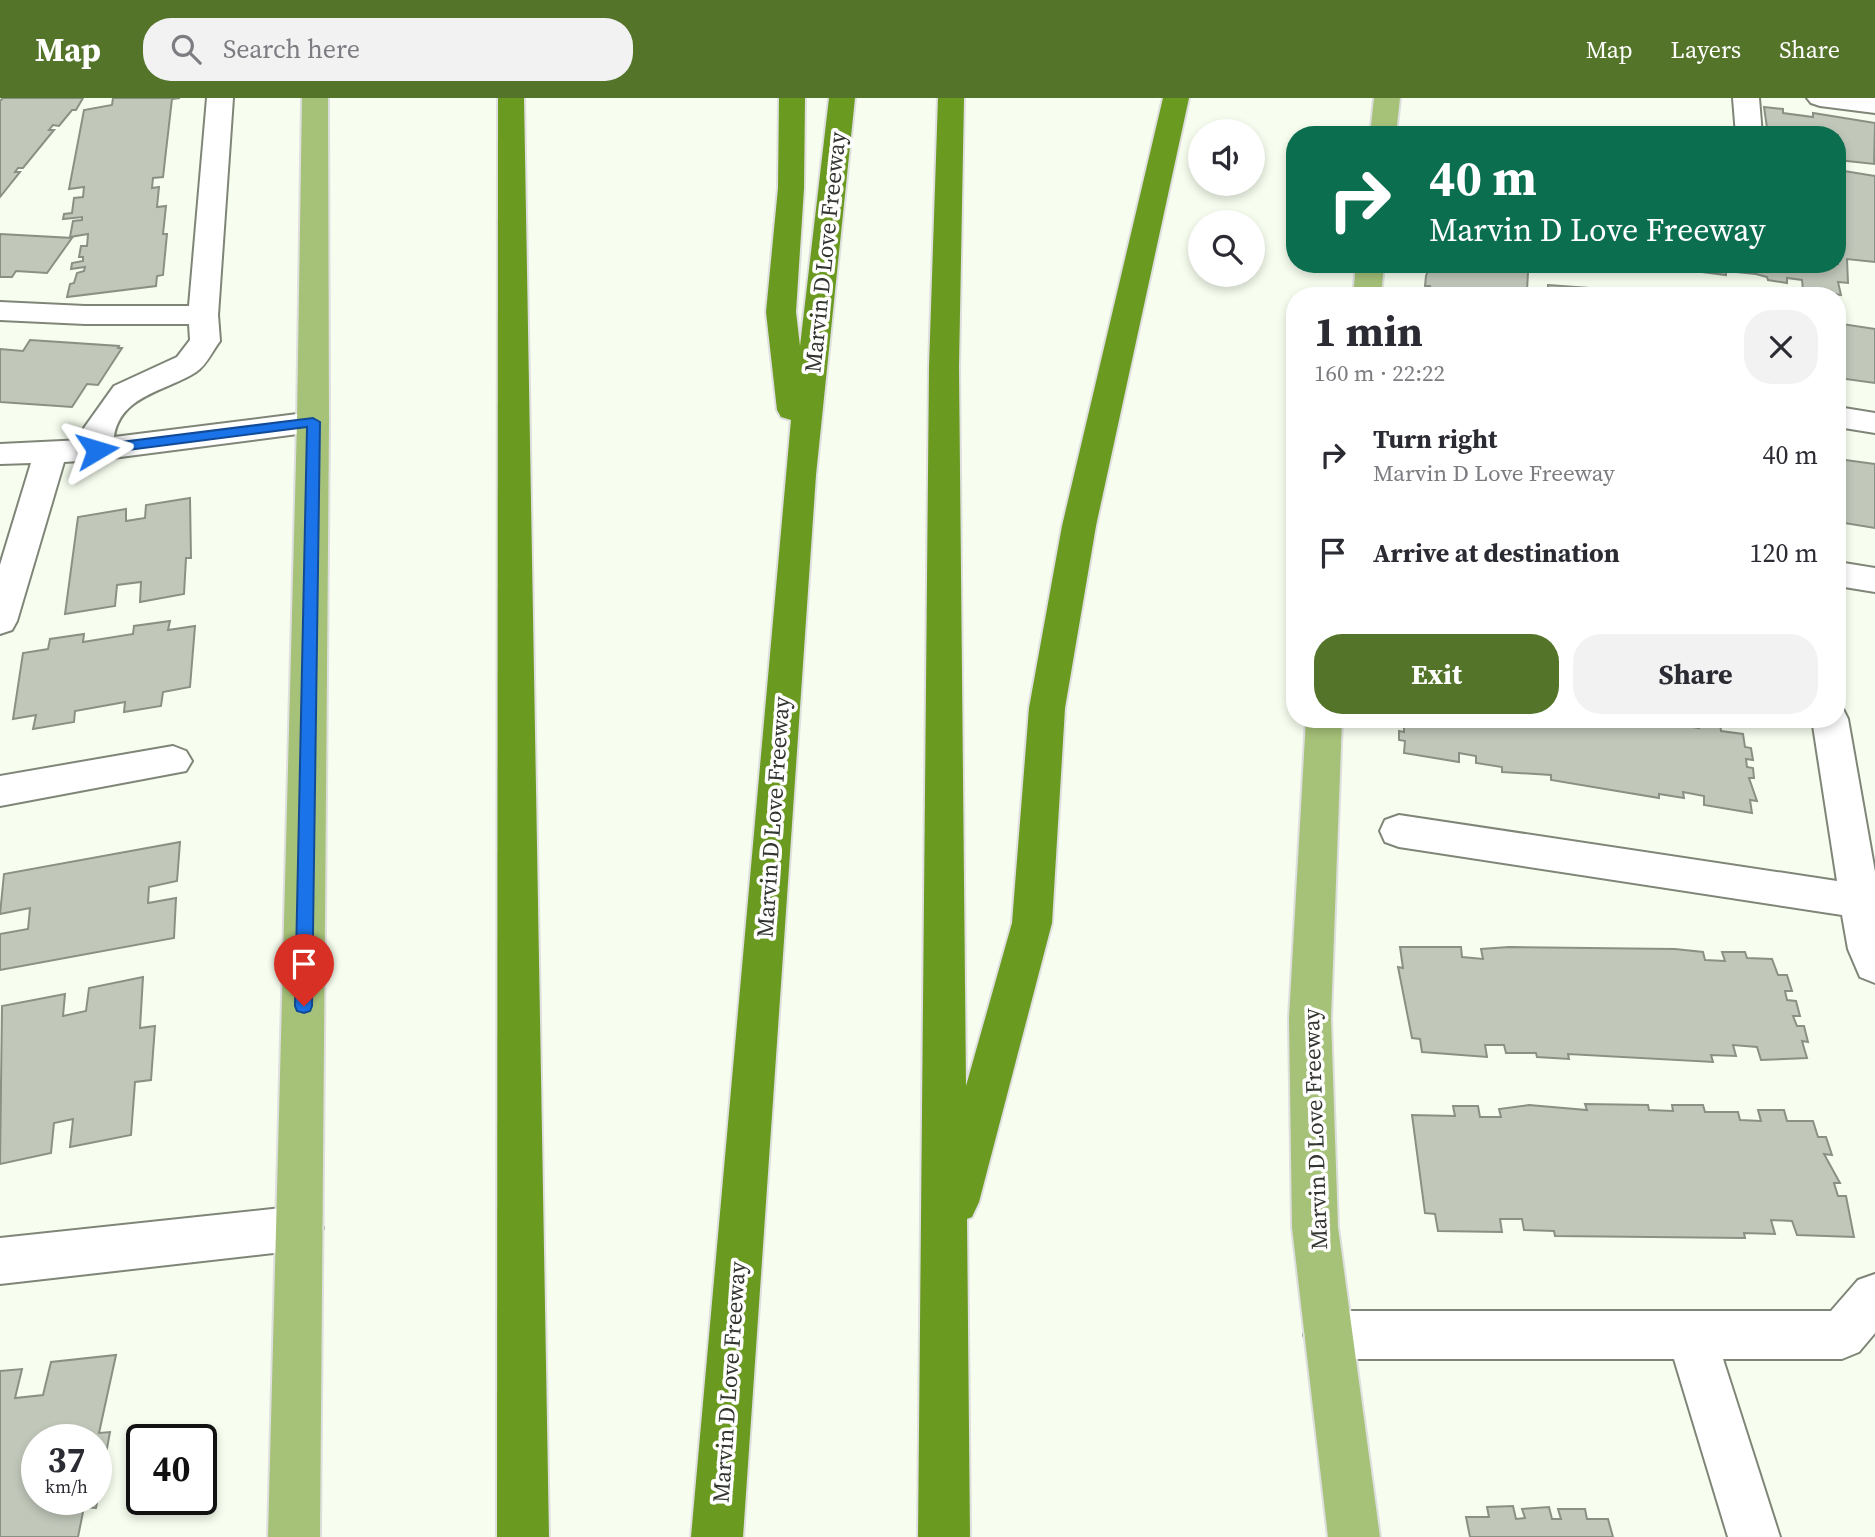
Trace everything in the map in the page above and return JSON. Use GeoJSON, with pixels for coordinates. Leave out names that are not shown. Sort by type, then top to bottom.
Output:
{"type":"FeatureCollection","features":[{"type":"Feature","properties":{"kind":"highway"},"geometry":{"type":"LineString","coordinates":[[511,98],[523,1537]]}},
{"type":"Feature","properties":{"kind":"highway"},"geometry":{"type":"LineString","coordinates":[[792,98],[792,188],[781,312],[800,475]]}},
{"type":"Feature","properties":{"kind":"highway","name":"Marvin D Love Freeway"},"geometry":{"type":"LineString","coordinates":[[717,1537],[800,475],[842,98]]}},
{"type":"Feature","properties":{"kind":"highway"},"geometry":{"type":"LineString","coordinates":[[943,1252],[1032,923],[1047,708],[1085,499],[1176,98]]}},
{"type":"Feature","properties":{"kind":"highway"},"geometry":{"type":"LineString","coordinates":[[944,1537],[944,381],[952,101]]}},
{"type":"Feature","properties":{"kind":"main road"},"geometry":{"type":"LineString","coordinates":[[294,1537],[313,422],[315,98]]}},
{"type":"Feature","properties":{"kind":"main road"},"geometry":{"type":"LineString","coordinates":[[1384,126],[1387,98]]}},
{"type":"Feature","properties":{"kind":"main road","name":"Marvin D Love Freeway"},"geometry":{"type":"LineString","coordinates":[[1324,728],[1310,1018],[1315,1227],[1354,1537]]}},
{"type":"Feature","properties":{"kind":"street"},"geometry":{"type":"LineString","coordinates":[[97,450],[100,428],[125,393],[188,364],[205,341],[203,315],[220,98]]}},
{"type":"Feature","properties":{"kind":"street"},"geometry":{"type":"LineString","coordinates":[[1746,98],[1748,126]]}},
{"type":"Feature","properties":{"kind":"street"},"geometry":{"type":"LineString","coordinates":[[1820,98],[1875,105]]}},
{"type":"Feature","properties":{"kind":"street"},"geometry":{"type":"LineString","coordinates":[[0,311],[85,315],[203,315]]}},
{"type":"Feature","properties":{"kind":"street"},"geometry":{"type":"LineString","coordinates":[[1846,418],[1875,423]]}},
{"type":"Feature","properties":{"kind":"street"},"geometry":{"type":"LineString","coordinates":[[0,454],[97,450],[313,422]]}},
{"type":"Feature","properties":{"kind":"street"},"geometry":{"type":"LineString","coordinates":[[1,617],[51,452]]}},
{"type":"Feature","properties":{"kind":"street"},"geometry":{"type":"LineString","coordinates":[[1846,575],[1875,580]]}},
{"type":"Feature","properties":{"kind":"street"},"geometry":{"type":"LineString","coordinates":[[1831,728],[1868,949],[1875,965]]}},
{"type":"Feature","properties":{"kind":"street"},"geometry":{"type":"LineString","coordinates":[[0,791],[173,761]]}},
{"type":"Feature","properties":{"kind":"street"},"geometry":{"type":"LineString","coordinates":[[1399,831],[1860,901]]}},
{"type":"Feature","properties":{"kind":"street"},"geometry":{"type":"LineString","coordinates":[[0,1261],[300,1228]]}},
{"type":"Feature","properties":{"kind":"street"},"geometry":{"type":"LineString","coordinates":[[1328,1335],[1842,1335],[1875,1297]]}},
{"type":"Feature","properties":{"kind":"street"},"geometry":{"type":"LineString","coordinates":[[1691,1336],[1754,1537]]}},
{"type":"Feature","properties":{"kind":"building"},"geometry":{"type":"Polygon","coordinates":[[[3,98],[83,98],[76,110],[72,110],[59,126],[53,125],[49,130],[54,130],[23,168],[18,168],[15,172],[20,172],[0,197],[0,101],[3,98]]]}},
{"type":"Feature","properties":{"kind":"building"},"geometry":{"type":"Polygon","coordinates":[[[113,98],[180,98],[172,99],[163,177],[153,178],[152,188],[159,187],[157,207],[166,206],[163,234],[167,234],[163,275],[157,276],[156,286],[67,297],[70,284],[74,283],[77,273],[84,271],[85,267],[71,269],[72,263],[83,261],[83,257],[79,257],[81,246],[87,246],[88,234],[70,237],[73,221],[82,220],[82,217],[63,219],[64,214],[72,213],[74,198],[83,197],[84,187],[69,189],[84,110],[112,105],[113,98]]]}},
{"type":"Feature","properties":{"kind":"building"},"geometry":{"type":"Polygon","coordinates":[[[1764,107],[1783,109],[1783,113],[1813,117],[1813,113],[1875,123],[1874,164],[1846,161],[1846,126],[1767,126],[1764,107]]]}},
{"type":"Feature","properties":{"kind":"building"},"geometry":{"type":"Polygon","coordinates":[[[1846,171],[1875,176],[1875,262],[1847,259],[1848,283],[1838,282],[1839,287],[1803,287],[1802,280],[1787,278],[1787,283],[1768,280],[1767,277],[1746,273],[1846,273],[1846,171]]]}},
{"type":"Feature","properties":{"kind":"building"},"geometry":{"type":"Polygon","coordinates":[[[0,234],[72,238],[47,273],[16,271],[12,277],[0,277],[0,234]]]}},
{"type":"Feature","properties":{"kind":"building"},"geometry":{"type":"Polygon","coordinates":[[[1427,273],[1528,273],[1527,287],[1430,287],[1425,286],[1427,273]]]}},
{"type":"Feature","properties":{"kind":"building"},"geometry":{"type":"Polygon","coordinates":[[[1846,325],[1875,329],[1875,383],[1846,379],[1846,325]]]}},
{"type":"Feature","properties":{"kind":"building"},"geometry":{"type":"Polygon","coordinates":[[[30,340],[122,348],[98,385],[87,384],[72,407],[0,402],[0,349],[23,351],[30,340]]]}},
{"type":"Feature","properties":{"kind":"building"},"geometry":{"type":"Polygon","coordinates":[[[1846,460],[1875,464],[1875,528],[1846,523],[1846,460]]]}},
{"type":"Feature","properties":{"kind":"building"},"geometry":{"type":"Polygon","coordinates":[[[190,498],[191,558],[186,558],[184,594],[140,602],[141,582],[117,585],[115,606],[65,614],[78,517],[126,509],[126,521],[145,518],[146,505],[190,498]]]}},
{"type":"Feature","properties":{"kind":"building"},"geometry":{"type":"Polygon","coordinates":[[[170,621],[168,630],[195,626],[190,687],[163,692],[161,706],[124,712],[125,702],[75,711],[74,722],[33,729],[36,715],[13,719],[23,653],[48,649],[50,639],[84,634],[83,642],[133,634],[134,626],[170,621]]]}},
{"type":"Feature","properties":{"kind":"building"},"geometry":{"type":"Polygon","coordinates":[[[1404,728],[1721,728],[1721,731],[1743,734],[1745,747],[1751,748],[1753,760],[1746,759],[1747,767],[1753,768],[1754,778],[1749,778],[1757,801],[1750,800],[1752,813],[1704,805],[1704,796],[1683,792],[1684,798],[1659,794],[1659,798],[1551,780],[1551,775],[1502,772],[1502,767],[1476,763],[1476,756],[1459,753],[1459,762],[1404,753],[1405,741],[1399,740],[1399,731],[1404,732],[1404,728]]]}},
{"type":"Feature","properties":{"kind":"building"},"geometry":{"type":"Polygon","coordinates":[[[180,842],[177,881],[149,887],[148,903],[176,898],[174,938],[0,970],[0,934],[28,929],[30,908],[0,914],[4,874],[180,842]]]}},
{"type":"Feature","properties":{"kind":"building"},"geometry":{"type":"Polygon","coordinates":[[[1400,947],[1461,947],[1462,957],[1483,959],[1481,949],[1509,947],[1675,949],[1703,952],[1705,960],[1725,961],[1722,952],[1745,952],[1747,958],[1772,959],[1778,975],[1787,975],[1792,991],[1785,991],[1787,1000],[1796,1001],[1800,1016],[1793,1016],[1797,1026],[1804,1026],[1808,1042],[1802,1041],[1807,1058],[1761,1060],[1757,1047],[1733,1045],[1736,1056],[1711,1055],[1713,1062],[1568,1054],[1569,1059],[1537,1057],[1536,1053],[1506,1053],[1504,1045],[1485,1045],[1487,1057],[1422,1052],[1420,1039],[1412,1038],[1398,967],[1403,968],[1400,947]]]}},
{"type":"Feature","properties":{"kind":"building"},"geometry":{"type":"Polygon","coordinates":[[[143,977],[140,1028],[155,1026],[151,1080],[135,1082],[131,1135],[70,1147],[73,1119],[54,1123],[51,1153],[0,1164],[2,1006],[65,994],[63,1016],[86,1011],[89,988],[143,977]]]}},
{"type":"Feature","properties":{"kind":"building"},"geometry":{"type":"Polygon","coordinates":[[[1585,1104],[1648,1105],[1649,1110],[1673,1111],[1672,1105],[1703,1105],[1705,1112],[1738,1112],[1740,1120],[1761,1121],[1758,1110],[1784,1110],[1787,1121],[1813,1121],[1818,1137],[1826,1137],[1832,1155],[1824,1154],[1840,1183],[1834,1183],[1838,1196],[1846,1196],[1854,1237],[1797,1235],[1792,1221],[1771,1220],[1775,1234],[1744,1233],[1745,1238],[1555,1236],[1554,1231],[1524,1230],[1522,1219],[1500,1219],[1502,1232],[1438,1231],[1435,1214],[1425,1213],[1412,1115],[1455,1116],[1453,1106],[1478,1106],[1480,1117],[1501,1117],[1499,1109],[1529,1105],[1587,1110],[1585,1104]]]}},
{"type":"Feature","properties":{"kind":"building"},"geometry":{"type":"Polygon","coordinates":[[[116,1355],[101,1424],[21,1424],[21,1515],[82,1515],[78,1537],[0,1537],[0,1371],[22,1369],[15,1398],[43,1395],[51,1362],[116,1355]]]}},
{"type":"Feature","properties":{"kind":"building"},"geometry":{"type":"Polygon","coordinates":[[[1513,1506],[1516,1519],[1525,1518],[1522,1509],[1549,1507],[1552,1519],[1561,1519],[1558,1509],[1585,1509],[1587,1519],[1608,1519],[1613,1537],[1470,1537],[1466,1517],[1489,1517],[1487,1507],[1513,1506]]]}},
{"type":"Feature","properties":{"kind":"route"},"geometry":{"type":"LineString","coordinates":[[97,450],[313,422],[304,1006]]}}]}
